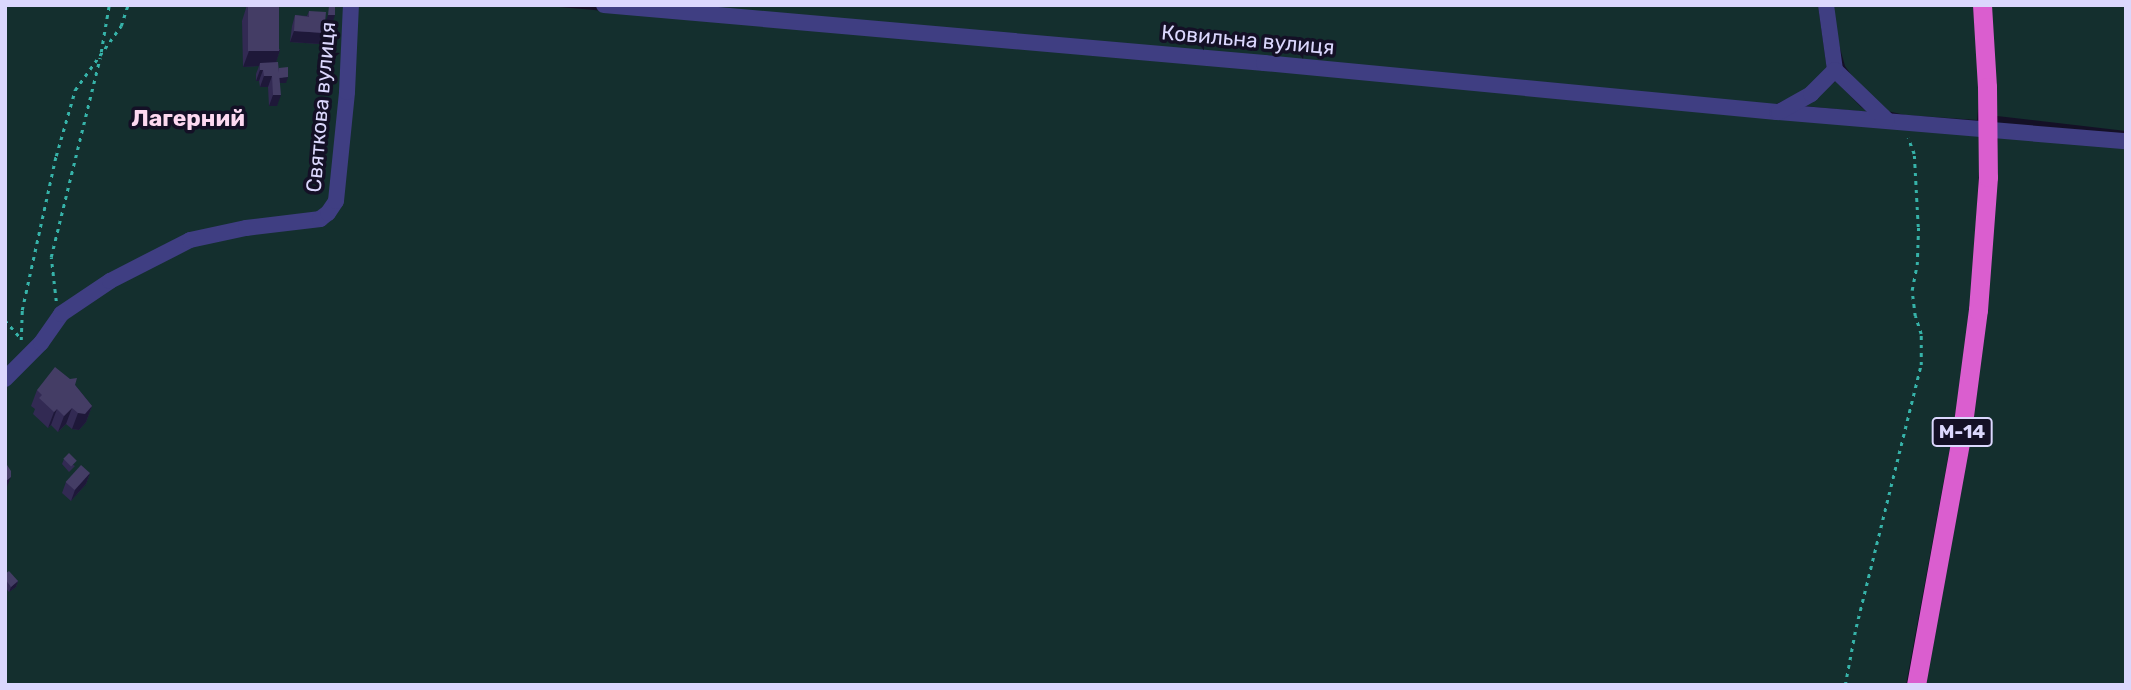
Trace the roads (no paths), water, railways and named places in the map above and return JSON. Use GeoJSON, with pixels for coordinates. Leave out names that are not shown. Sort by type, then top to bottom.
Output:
{"type":"FeatureCollection","features":[{"type":"Feature","properties":{"kind":"highway","name":"М-14"},"geometry":{"type":"LineString","coordinates":[[1916,685],[1964,418],[1978,310],[1988,177],[1987,87],[1982,5]]}},
{"type":"Feature","properties":{"kind":"street","name":"Святкова вулиця"},"geometry":{"type":"LineString","coordinates":[[5,379],[41,343],[61,314],[110,281],[190,240],[247,228],[320,219],[328,213],[336,201],[347,92],[351,5]]}},
{"type":"Feature","properties":{"kind":"street","name":"Ковильна вулиця"},"geometry":{"type":"LineString","coordinates":[[604,5],[1264,62],[1777,113],[1905,121],[2126,141]]}},
{"type":"Feature","properties":{"kind":"street"},"geometry":{"type":"LineString","coordinates":[[1826,5],[1835,70],[1887,120]]}},
{"type":"Feature","properties":{"kind":"street"},"geometry":{"type":"LineString","coordinates":[[1777,113],[1811,94],[1835,70]]}},
{"type":"Feature","properties":{"kind":"district","name":"Лагерний"},"geometry":{"type":"Point","coordinates":[188,118]}}]}
